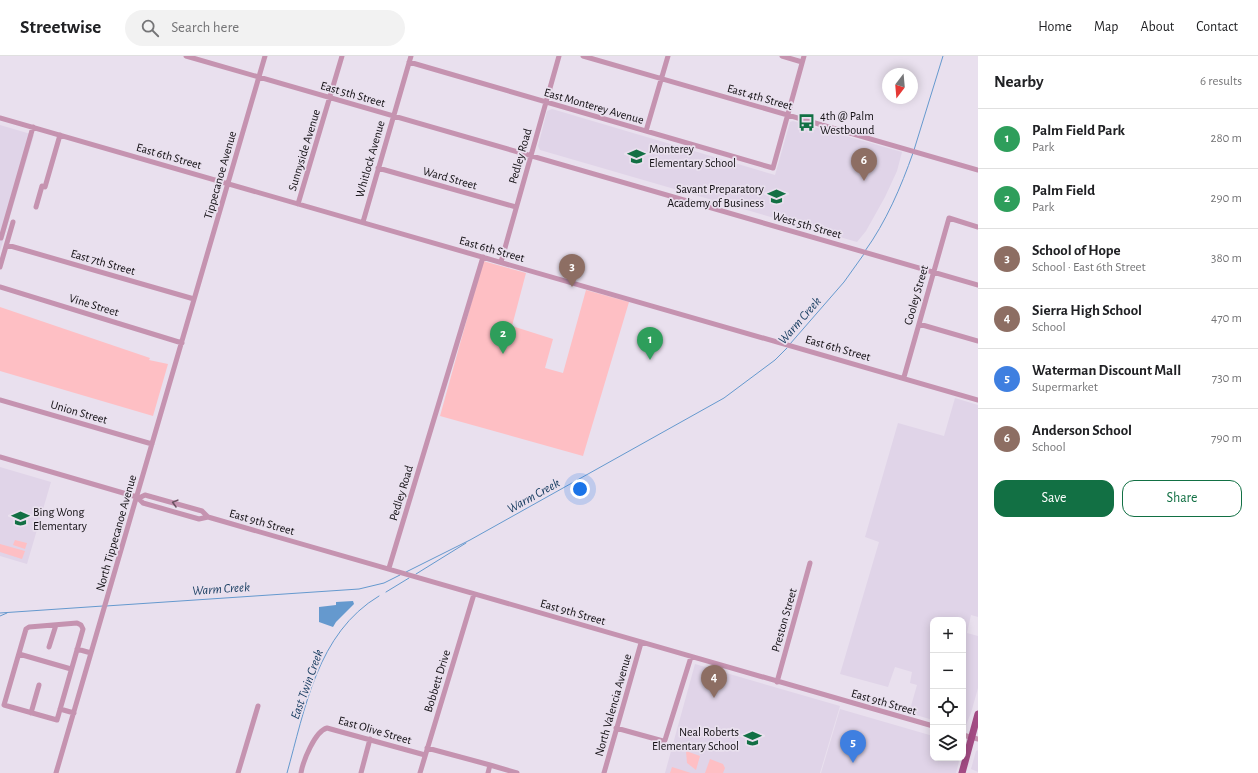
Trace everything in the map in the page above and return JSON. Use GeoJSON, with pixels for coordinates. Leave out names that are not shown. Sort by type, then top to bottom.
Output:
{"type":"FeatureCollection","features":[{"type":"Feature","properties":{"kind":"main road"},"geometry":{"type":"LineString","coordinates":[[962,773],[975,738],[978,714]]}},
{"type":"Feature","properties":{"kind":"street","name":"East 5th Street"},"geometry":{"type":"LineString","coordinates":[[186,56],[515,150]]}},
{"type":"Feature","properties":{"kind":"street","name":"Tippecanoe Avenue"},"geometry":{"type":"LineString","coordinates":[[194,299],[265,56]]}},
{"type":"Feature","properties":{"kind":"street","name":"Sunnyside Avenue"},"geometry":{"type":"LineString","coordinates":[[298,204],[342,56]]}},
{"type":"Feature","properties":{"kind":"street","name":"Whitlock Avenue"},"geometry":{"type":"LineString","coordinates":[[363,222],[411,56]]}},
{"type":"Feature","properties":{"kind":"street","name":"Pedley Road"},"geometry":{"type":"LineString","coordinates":[[501,262],[559,56]]}},
{"type":"Feature","properties":{"kind":"street","name":"East 4th Street"},"geometry":{"type":"LineString","coordinates":[[583,56],[978,170]]}},
{"type":"Feature","properties":{"kind":"street"},"geometry":{"type":"LineString","coordinates":[[646,132],[668,56]]}},
{"type":"Feature","properties":{"kind":"street"},"geometry":{"type":"LineString","coordinates":[[782,56],[802,62]]}},
{"type":"Feature","properties":{"kind":"street"},"geometry":{"type":"LineString","coordinates":[[788,115],[804,56]]}},
{"type":"Feature","properties":{"kind":"street","name":"East Monterey Avenue"},"geometry":{"type":"LineString","coordinates":[[409,62],[773,168],[788,115]]}},
{"type":"Feature","properties":{"kind":"street","name":"East 6th Street"},"geometry":{"type":"LineString","coordinates":[[0,118],[978,400]]}},
{"type":"Feature","properties":{"kind":"street"},"geometry":{"type":"LineString","coordinates":[[1,238],[33,127]]}},
{"type":"Feature","properties":{"kind":"street"},"geometry":{"type":"LineString","coordinates":[[36,207],[42,186],[45,187],[60,135]]}},
{"type":"Feature","properties":{"kind":"street","name":"West 5th Street"},"geometry":{"type":"LineString","coordinates":[[515,150],[978,285]]}},
{"type":"Feature","properties":{"kind":"street","name":"Ward Street"},"geometry":{"type":"LineString","coordinates":[[378,168],[516,207]]}},
{"type":"Feature","properties":{"kind":"street","name":"Cooley Street"},"geometry":{"type":"LineString","coordinates":[[904,378],[949,218],[978,227]]}},
{"type":"Feature","properties":{"kind":"street"},"geometry":{"type":"LineString","coordinates":[[0,268],[13,222]]}},
{"type":"Feature","properties":{"kind":"street","name":"East 7th Street"},"geometry":{"type":"LineString","coordinates":[[7,245],[194,299]]}},
{"type":"Feature","properties":{"kind":"street","name":"Pedley Road"},"geometry":{"type":"LineString","coordinates":[[389,568],[432,424],[442,398],[483,257]]}},
{"type":"Feature","properties":{"kind":"street","name":"Vine Street"},"geometry":{"type":"LineString","coordinates":[[0,287],[182,342]]}},
{"type":"Feature","properties":{"kind":"street","name":"North Tippecanoe Avenue"},"geometry":{"type":"LineString","coordinates":[[56,773],[138,497],[194,299]]}},
{"type":"Feature","properties":{"kind":"street"},"geometry":{"type":"LineString","coordinates":[[918,324],[978,342]]}},
{"type":"Feature","properties":{"kind":"street","name":"Union Street"},"geometry":{"type":"LineString","coordinates":[[0,400],[152,444]]}},
{"type":"Feature","properties":{"kind":"street","name":"East 9th Street"},"geometry":{"type":"LineString","coordinates":[[0,457],[138,497],[145,495],[202,511],[208,517]]}},
{"type":"Feature","properties":{"kind":"street","name":"East 9th Street"},"geometry":{"type":"LineString","coordinates":[[138,497],[143,503],[199,519],[208,517],[389,568],[641,643],[930,725]]}},
{"type":"Feature","properties":{"kind":"street","name":"Preston Street"},"geometry":{"type":"LineString","coordinates":[[777,682],[810,563]]}},
{"type":"Feature","properties":{"kind":"street","name":"Bobbett Drive"},"geometry":{"type":"LineString","coordinates":[[420,773],[474,594]]}},
{"type":"Feature","properties":{"kind":"street"},"geometry":{"type":"LineString","coordinates":[[50,647],[56,625]]}},
{"type":"Feature","properties":{"kind":"street"},"geometry":{"type":"LineString","coordinates":[[56,625],[81,625],[83,629],[57,720],[4,705],[26,629],[29,627],[56,625]]}},
{"type":"Feature","properties":{"kind":"street","name":"North Valencia Avenue"},"geometry":{"type":"LineString","coordinates":[[604,773],[641,643]]}},
{"type":"Feature","properties":{"kind":"street"},"geometry":{"type":"LineString","coordinates":[[77,649],[91,653]]}},
{"type":"Feature","properties":{"kind":"street"},"geometry":{"type":"LineString","coordinates":[[19,654],[71,669]]}},
{"type":"Feature","properties":{"kind":"street"},"geometry":{"type":"LineString","coordinates":[[616,728],[663,741],[666,740],[691,657]]}},
{"type":"Feature","properties":{"kind":"street"},"geometry":{"type":"LineString","coordinates":[[31,713],[39,685]]}},
{"type":"Feature","properties":{"kind":"street"},"geometry":{"type":"LineString","coordinates":[[238,773],[258,706]]}},
{"type":"Feature","properties":{"kind":"street"},"geometry":{"type":"LineString","coordinates":[[60,709],[74,713]]}},
{"type":"Feature","properties":{"kind":"street","name":"East Olive Street"},"geometry":{"type":"LineString","coordinates":[[301,773],[302,765],[321,730],[327,728],[339,730],[425,755]]}},
{"type":"Feature","properties":{"kind":"street"},"geometry":{"type":"LineString","coordinates":[[361,773],[370,739]]}},
{"type":"Feature","properties":{"kind":"street"},"geometry":{"type":"LineString","coordinates":[[427,748],[517,773]]}},
{"type":"Feature","properties":{"kind":"street"},"geometry":{"type":"LineString","coordinates":[[488,773],[490,765]]}},
{"type":"Feature","properties":{"kind":"shaded area"},"geometry":{"type":"Polygon","coordinates":[[[552,109],[775,175],[790,122],[793,121],[902,152],[897,171],[885,197],[866,231],[857,242],[540,150],[538,146],[547,111],[552,109]]]}},
{"type":"Feature","properties":{"kind":"shaded area"},"geometry":{"type":"Polygon","coordinates":[[[0,125],[34,135],[0,251],[0,125]]]}},
{"type":"Feature","properties":{"kind":"shaded area"},"geometry":{"type":"Polygon","coordinates":[[[483,261],[526,273],[512,326],[553,339],[545,368],[563,373],[586,290],[629,302],[583,456],[440,416],[483,261]]]}},
{"type":"Feature","properties":{"kind":"shaded area"},"geometry":{"type":"Polygon","coordinates":[[[0,307],[150,358],[149,360],[168,364],[153,416],[0,371],[0,307]]]}},
{"type":"Feature","properties":{"kind":"shaded area"},"geometry":{"type":"Polygon","coordinates":[[[955,398],[978,405],[978,617],[971,615],[967,633],[978,636],[978,688],[966,725],[966,617],[930,617],[930,719],[909,713],[917,685],[910,683],[912,672],[895,667],[888,687],[840,674],[879,542],[865,537],[898,423],[944,436],[955,398]]]}},
{"type":"Feature","properties":{"kind":"shaded area","name":"Bing Wong Elementary"},"geometry":{"type":"Polygon","coordinates":[[[0,467],[51,482],[27,564],[0,556],[0,467]]]}},
{"type":"Feature","properties":{"kind":"shaded area"},"geometry":{"type":"Polygon","coordinates":[[[15,540],[27,543],[25,549],[13,545],[15,540]]]}},
{"type":"Feature","properties":{"kind":"shaded area"},"geometry":{"type":"Polygon","coordinates":[[[0,544],[25,551],[22,559],[0,552],[0,544]]]}},
{"type":"Feature","properties":{"kind":"shaded area","name":"Neal Roberts Elementary School"},"geometry":{"type":"Polygon","coordinates":[[[695,664],[840,706],[820,773],[665,773],[695,664]]]}},
{"type":"Feature","properties":{"kind":"shaded area"},"geometry":{"type":"Polygon","coordinates":[[[840,709],[930,735],[930,761],[959,761],[956,773],[821,773],[840,709]]]}},
{"type":"Feature","properties":{"kind":"shaded area"},"geometry":{"type":"Polygon","coordinates":[[[978,750],[978,772],[971,769],[976,751],[978,750]]]}},
{"type":"Feature","properties":{"kind":"shaded area"},"geometry":{"type":"Polygon","coordinates":[[[686,751],[700,756],[696,770],[687,763],[686,751]]]}},
{"type":"Feature","properties":{"kind":"shaded area"},"geometry":{"type":"Polygon","coordinates":[[[710,759],[723,764],[725,768],[723,773],[705,773],[710,759]]]}},
{"type":"Feature","properties":{"kind":"shaded area"},"geometry":{"type":"Polygon","coordinates":[[[672,767],[691,773],[670,773],[672,767]]]}},
{"type":"Feature","properties":{"kind":"water"},"geometry":{"type":"Polygon","coordinates":[[[353,601],[354,604],[333,627],[319,622],[319,607],[336,605],[336,602],[353,601]]]}},
{"type":"Feature","properties":{"kind":"waterway","name":"Warm Creek"},"geometry":{"type":"LineString","coordinates":[[914,150],[943,56]]}},
{"type":"Feature","properties":{"kind":"waterway","name":"Warm Creek"},"geometry":{"type":"LineString","coordinates":[[865,251],[880,228],[892,204],[913,153]]}},
{"type":"Feature","properties":{"kind":"waterway","name":"Warm Creek"},"geometry":{"type":"LineString","coordinates":[[790,344],[844,282],[864,254]]}},
{"type":"Feature","properties":{"kind":"waterway","name":"Warm Creek"},"geometry":{"type":"LineString","coordinates":[[406,572],[470,540],[724,398],[775,360],[787,348]]}},
{"type":"Feature","properties":{"kind":"waterway","name":"Warm Creek"},"geometry":{"type":"LineString","coordinates":[[416,574],[466,543]]}},
{"type":"Feature","properties":{"kind":"waterway","name":"Warm Creek"},"geometry":{"type":"LineString","coordinates":[[106,606],[359,589],[384,583],[400,575]]}},
{"type":"Feature","properties":{"kind":"waterway","name":"East Twin Creek"},"geometry":{"type":"LineString","coordinates":[[386,592],[409,578]]}},
{"type":"Feature","properties":{"kind":"waterway","name":"East Twin Creek"},"geometry":{"type":"LineString","coordinates":[[287,773],[300,724],[316,674],[327,651],[341,630],[358,612],[379,596]]}},
{"type":"Feature","properties":{"kind":"waterway","name":"Warm Creek"},"geometry":{"type":"LineString","coordinates":[[0,613],[103,606]]}},
{"type":"Feature","properties":{"kind":"waterway","name":"Warm Creek"},"geometry":{"type":"LineString","coordinates":[[0,616],[7,613]]}},
{"type":"Feature","properties":{"kind":"place","name":"4th @ Palm Westbound"},"geometry":{"type":"Point","coordinates":[807,123]}},
{"type":"Feature","properties":{"kind":"place","name":"Monterey Elementary School"},"geometry":{"type":"Point","coordinates":[636,156]}},
{"type":"Feature","properties":{"kind":"place","name":"Anderson School"},"geometry":{"type":"Point","coordinates":[864,181]}},
{"type":"Feature","properties":{"kind":"place","name":"Savant Preparatory Academy of Business"},"geometry":{"type":"Point","coordinates":[777,196]}},
{"type":"Feature","properties":{"kind":"place","name":"School of Hope"},"geometry":{"type":"Point","coordinates":[572,287]}},
{"type":"Feature","properties":{"kind":"place","name":"Palm Field"},"geometry":{"type":"Point","coordinates":[503,354]}},
{"type":"Feature","properties":{"kind":"place","name":"Palm Field Park"},"geometry":{"type":"Point","coordinates":[650,360]}},
{"type":"Feature","properties":{"kind":"place","name":"Bing Wong Elementary"},"geometry":{"type":"Point","coordinates":[20,519]}},
{"type":"Feature","properties":{"kind":"place","name":"Sierra High School"},"geometry":{"type":"Point","coordinates":[714,698]}},
{"type":"Feature","properties":{"kind":"place","name":"Neal Roberts Elementary School"},"geometry":{"type":"Point","coordinates":[752,739]}},
{"type":"Feature","properties":{"kind":"place","name":"Waterman Discount Mall"},"geometry":{"type":"Point","coordinates":[853,763]}}]}
